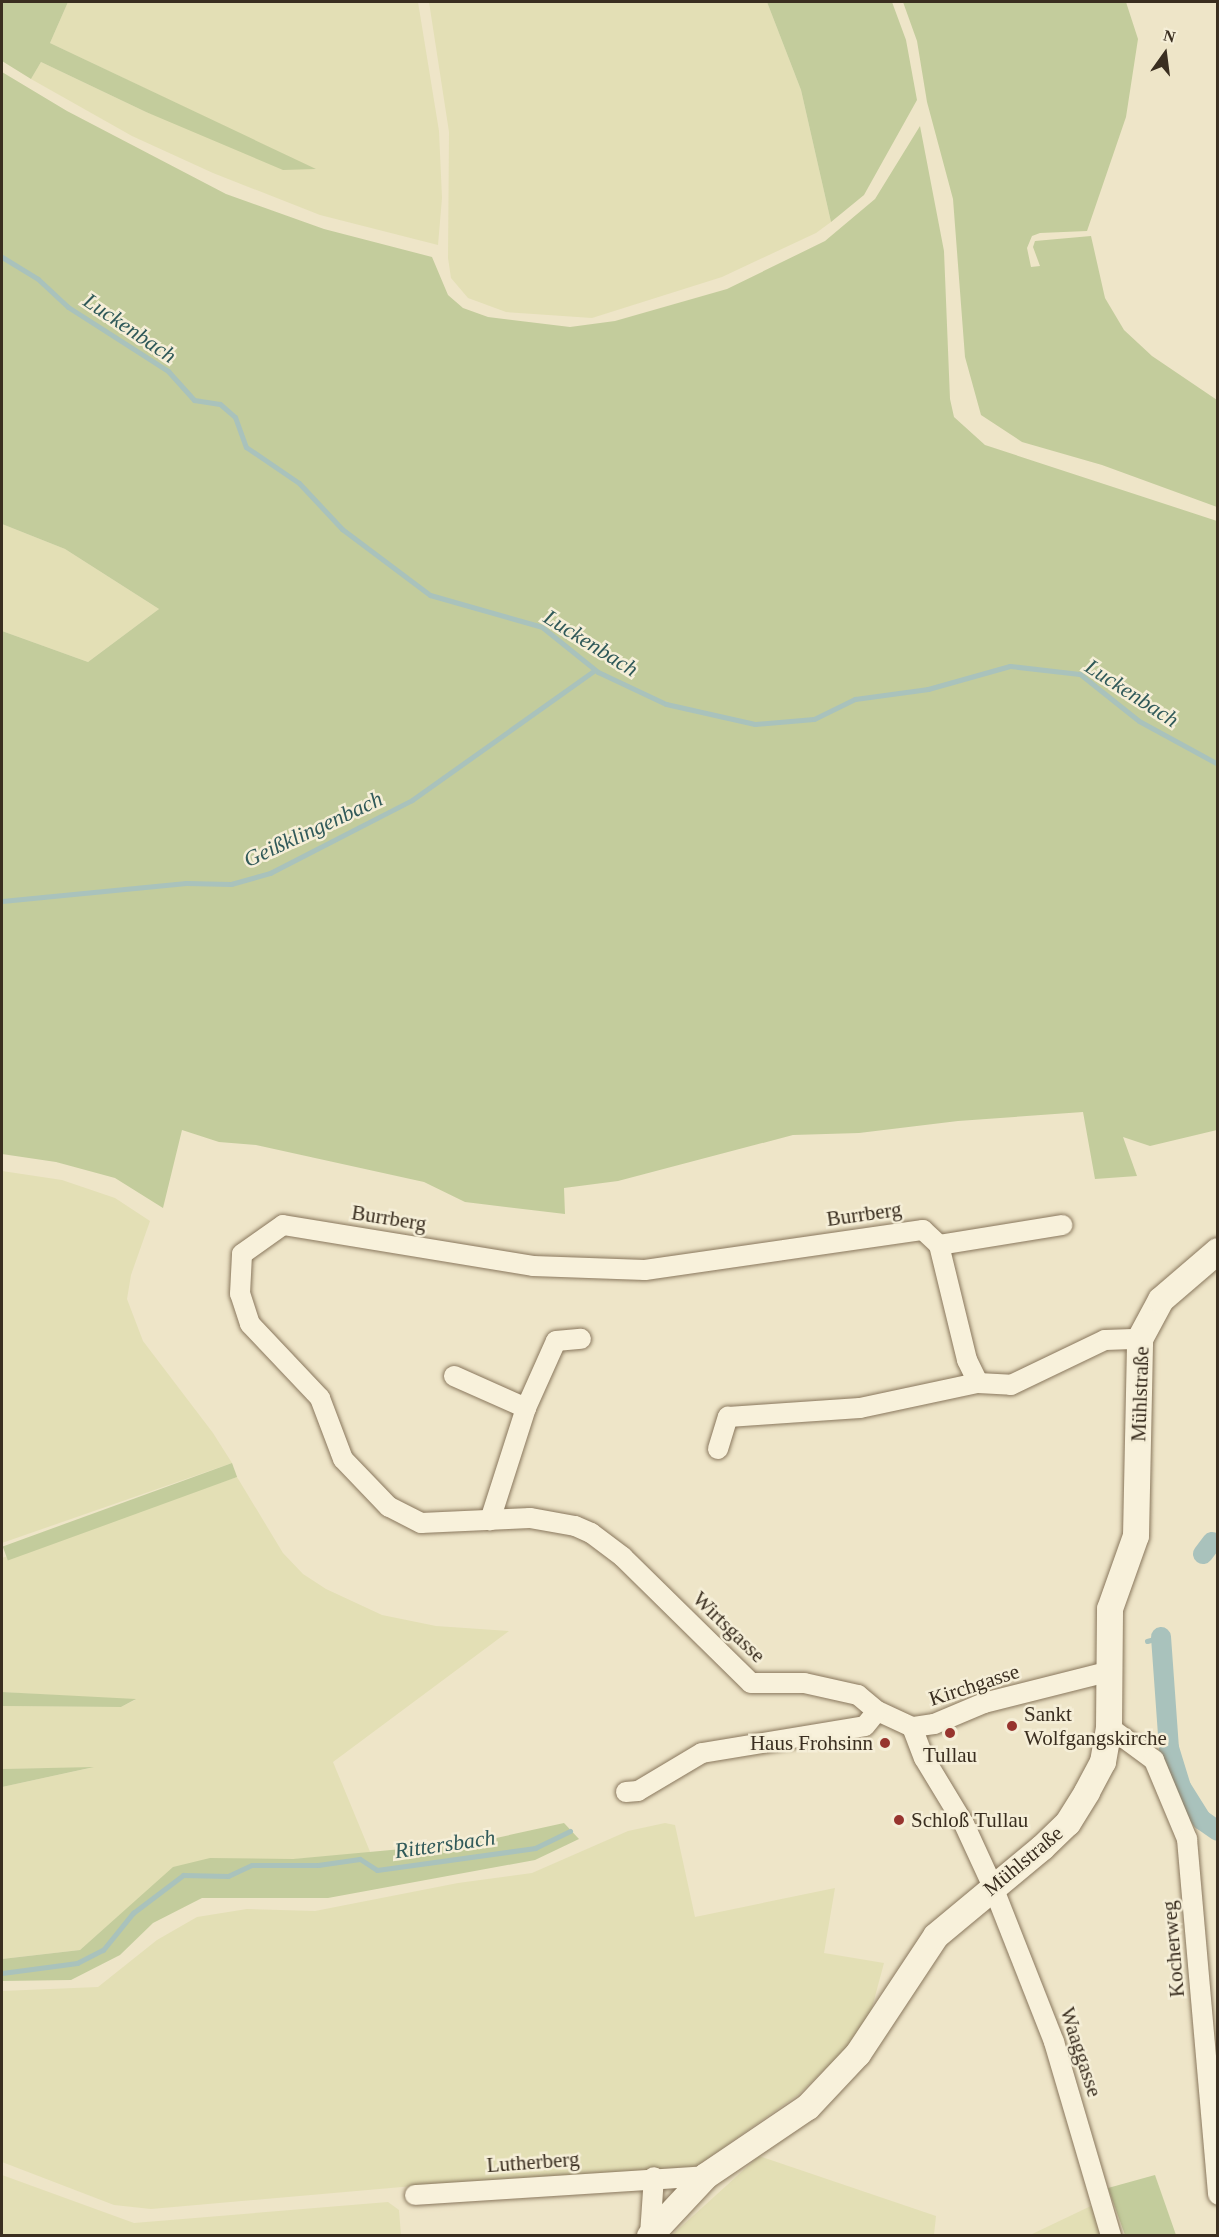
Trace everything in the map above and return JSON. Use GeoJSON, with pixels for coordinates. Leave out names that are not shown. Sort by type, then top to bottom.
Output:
{"type":"FeatureCollection","features":[{"type":"Feature","properties":{"kind":"street","name":"Burrberg"},"geometry":{"type":"LineString","coordinates":[[602,1540],[575,1526],[530,1518],[421,1523],[389,1507],[343,1460],[320,1398],[250,1324],[240,1294],[242,1254],[283,1225],[533,1266],[645,1270],[923,1230],[939,1245]]}},
{"type":"Feature","properties":{"kind":"street"},"geometry":{"type":"LineString","coordinates":[[978,1383],[967,1360],[939,1245],[1062,1225]]}},
{"type":"Feature","properties":{"kind":"street","name":"Mühlstraße"},"geometry":{"type":"LineString","coordinates":[[650,2235],[706,2176],[808,2107],[858,2054],[936,1936],[1068,1823],[1103,1762],[1109,1727],[1107,1672],[1110,1609],[1136,1536],[1140,1339],[1161,1300],[1218,1251]]}},
{"type":"Feature","properties":{"kind":"street"},"geometry":{"type":"LineString","coordinates":[[718,1449],[728,1417],[860,1408],[978,1383],[1011,1385],[1105,1340],[1140,1339]]}},
{"type":"Feature","properties":{"kind":"street"},"geometry":{"type":"LineString","coordinates":[[490,1520],[526,1408],[556,1341],[581,1340]]}},
{"type":"Feature","properties":{"kind":"street"},"geometry":{"type":"LineString","coordinates":[[454,1376],[526,1408]]}},
{"type":"Feature","properties":{"kind":"street","name":"Wirtsgasse"},"geometry":{"type":"LineString","coordinates":[[602,1540],[751,1683],[804,1683],[858,1695],[877,1711]]}},
{"type":"Feature","properties":{"kind":"street","name":"Kirchgasse"},"geometry":{"type":"LineString","coordinates":[[877,1711],[912,1727],[934,1724],[984,1703],[1107,1672]]}},
{"type":"Feature","properties":{"kind":"street"},"geometry":{"type":"LineString","coordinates":[[626,1792],[638,1791],[702,1753],[771,1738],[865,1726],[877,1711]]}},
{"type":"Feature","properties":{"kind":"street","name":"Waaggasse"},"geometry":{"type":"LineString","coordinates":[[912,1727],[924,1758],[964,1824],[993,1887],[1054,2042],[1111,2235]]}},
{"type":"Feature","properties":{"kind":"street","name":"Kocherweg"},"geometry":{"type":"LineString","coordinates":[[1109,1727],[1154,1760],[1187,1839],[1218,2195]]}},
{"type":"Feature","properties":{"kind":"street","name":"Lutherberg"},"geometry":{"type":"LineString","coordinates":[[415,2195],[654,2177],[706,2176]]}},
{"type":"Feature","properties":{"kind":"street"},"geometry":{"type":"LineString","coordinates":[[650,2235],[654,2177]]}},
{"type":"Feature","properties":{"kind":"shaded area"},"geometry":{"type":"Polygon","coordinates":[[[68,2],[418,2],[439,131],[442,198],[438,245],[320,215],[213,173],[132,136],[31,79],[41,62],[146,112],[314,169],[50,43],[68,2]]]}},
{"type":"Feature","properties":{"kind":"shaded area"},"geometry":{"type":"Polygon","coordinates":[[[429,2],[767,2],[801,90],[831,222],[816,233],[722,277],[592,318],[506,312],[468,298],[451,278],[448,258],[449,132],[429,2]]]}},
{"type":"Feature","properties":{"kind":"shaded area"},"geometry":{"type":"Polygon","coordinates":[[[2,524],[65,549],[159,609],[88,662],[2,631],[2,524]]]}},
{"type":"Feature","properties":{"kind":"shaded area"},"geometry":{"type":"Polygon","coordinates":[[[2,1171],[62,1180],[115,1198],[150,1221],[131,1275],[127,1299],[143,1341],[213,1433],[232,1463],[2,1543],[2,1171]]]}},
{"type":"Feature","properties":{"kind":"shaded area"},"geometry":{"type":"Polygon","coordinates":[[[237,1477],[283,1553],[303,1574],[326,1589],[382,1615],[436,1626],[509,1631],[333,1762],[371,1854],[174,1867],[80,1950],[2,1959],[2,1787],[90,1768],[2,1769],[2,1706],[121,1707],[135,1700],[2,1692],[2,1558],[237,1477]]]}},
{"type":"Feature","properties":{"kind":"shaded area"},"geometry":{"type":"Polygon","coordinates":[[[665,1823],[675,1825],[695,1917],[835,1888],[824,1953],[884,1963],[866,2030],[799,2094],[690,2171],[459,2182],[151,2209],[114,2205],[2,2162],[2,1991],[98,1987],[157,1940],[197,1917],[247,1909],[315,1911],[458,1883],[532,1873],[628,1831],[665,1823]]]}},
{"type":"Feature","properties":{"kind":"shaded area"},"geometry":{"type":"Polygon","coordinates":[[[759,2156],[936,2216],[934,2235],[672,2235],[759,2156]]]}},
{"type":"Feature","properties":{"kind":"shaded area"},"geometry":{"type":"Polygon","coordinates":[[[2,2175],[134,2223],[388,2202],[399,2210],[401,2235],[2,2235],[2,2175]]]}},
{"type":"Feature","properties":{"kind":"shaded area"},"geometry":{"type":"Polygon","coordinates":[[[1095,2204],[1103,2235],[1028,2236],[1095,2204]]]}},
{"type":"Feature","properties":{"kind":"green space"},"geometry":{"type":"Polygon","coordinates":[[[2,2],[68,2],[50,43],[316,169],[283,170],[146,112],[41,62],[31,79],[2,61],[2,2]]]}},
{"type":"Feature","properties":{"kind":"green space"},"geometry":{"type":"Polygon","coordinates":[[[767,2],[892,2],[906,40],[917,100],[864,195],[831,222],[801,90],[767,2]]]}},
{"type":"Feature","properties":{"kind":"green space"},"geometry":{"type":"Polygon","coordinates":[[[903,2],[1126,2],[1138,39],[1126,117],[1087,231],[1040,233],[1032,236],[1027,248],[1031,267],[1040,266],[1033,247],[1035,241],[1091,236],[1105,298],[1124,330],[1152,356],[1217,400],[1217,507],[1102,465],[1022,442],[981,415],[965,357],[953,199],[927,102],[917,41],[903,2]]]}},
{"type":"Feature","properties":{"kind":"green space"},"geometry":{"type":"Polygon","coordinates":[[[2,72],[67,111],[226,194],[324,229],[432,257],[448,295],[463,308],[488,317],[570,327],[615,321],[727,289],[825,241],[875,199],[920,126],[944,251],[950,399],[954,417],[985,445],[1217,521],[1217,1130],[1150,1146],[1123,1137],[1137,1176],[1095,1179],[1083,1112],[958,1121],[859,1133],[793,1135],[618,1181],[564,1188],[565,1214],[465,1202],[424,1182],[256,1145],[219,1142],[182,1130],[163,1208],[115,1178],[56,1162],[2,1154],[2,631],[88,662],[159,609],[65,549],[2,524],[2,72]]]}},
{"type":"Feature","properties":{"kind":"green space"},"geometry":{"type":"Polygon","coordinates":[[[232,1463],[237,1477],[8,1561],[3,1546],[232,1463]]]}},
{"type":"Feature","properties":{"kind":"green space"},"geometry":{"type":"Polygon","coordinates":[[[2,1692],[136,1699],[121,1707],[2,1706],[2,1692]]]}},
{"type":"Feature","properties":{"kind":"green space"},"geometry":{"type":"Polygon","coordinates":[[[94,1767],[2,1787],[2,1769],[94,1767]]]}},
{"type":"Feature","properties":{"kind":"green space"},"geometry":{"type":"Polygon","coordinates":[[[564,1823],[579,1839],[535,1860],[328,1898],[202,1898],[153,1923],[120,1955],[71,1980],[2,1981],[2,1959],[80,1950],[173,1867],[210,1858],[293,1859],[478,1842],[564,1823]]]}},
{"type":"Feature","properties":{"kind":"green space"},"geometry":{"type":"Polygon","coordinates":[[[1155,2175],[1176,2235],[1125,2235],[1108,2188],[1155,2175]]]}},
{"type":"Feature","properties":{"kind":"waterway","name":"Luckenbach"},"geometry":{"type":"LineString","coordinates":[[2,257],[38,279],[68,307],[168,371],[194,400],[220,404],[235,417],[246,447],[299,483],[342,529],[430,595],[542,627],[598,672],[666,704],[755,724],[814,719],[855,699],[928,689],[1010,666],[1080,674],[1139,721],[1218,764]]}},
{"type":"Feature","properties":{"kind":"waterway","name":"Geißklingenbach"},"geometry":{"type":"LineString","coordinates":[[2,901],[186,883],[231,884],[270,873],[412,800],[595,670]]}},
{"type":"Feature","properties":{"kind":"waterway"},"geometry":{"type":"LineString","coordinates":[[1203,1554],[1212,1542]]}},
{"type":"Feature","properties":{"kind":"waterway","name":"Rittersbach"},"geometry":{"type":"LineString","coordinates":[[1147,1641],[1161,1637]]}},
{"type":"Feature","properties":{"kind":"waterway"},"geometry":{"type":"LineString","coordinates":[[1161,1637],[1169,1748],[1181,1787],[1202,1820],[1218,1831]]}},
{"type":"Feature","properties":{"kind":"waterway","name":"Rittersbach"},"geometry":{"type":"LineString","coordinates":[[2,1973],[77,1963],[103,1950],[133,1913],[183,1875],[228,1876],[252,1865],[318,1865],[360,1859],[377,1870],[535,1848],[570,1831]]}},
{"type":"Feature","properties":{"kind":"place","name":"Sankt Wolfgangskirche"},"geometry":{"type":"Point","coordinates":[1012,1726]}},
{"type":"Feature","properties":{"kind":"place","name":"Tullau"},"geometry":{"type":"Point","coordinates":[950,1733]}},
{"type":"Feature","properties":{"kind":"place","name":"Haus Frohsinn"},"geometry":{"type":"Point","coordinates":[885,1743]}},
{"type":"Feature","properties":{"kind":"place","name":"Schloß Tullau"},"geometry":{"type":"Point","coordinates":[899,1820]}}]}
